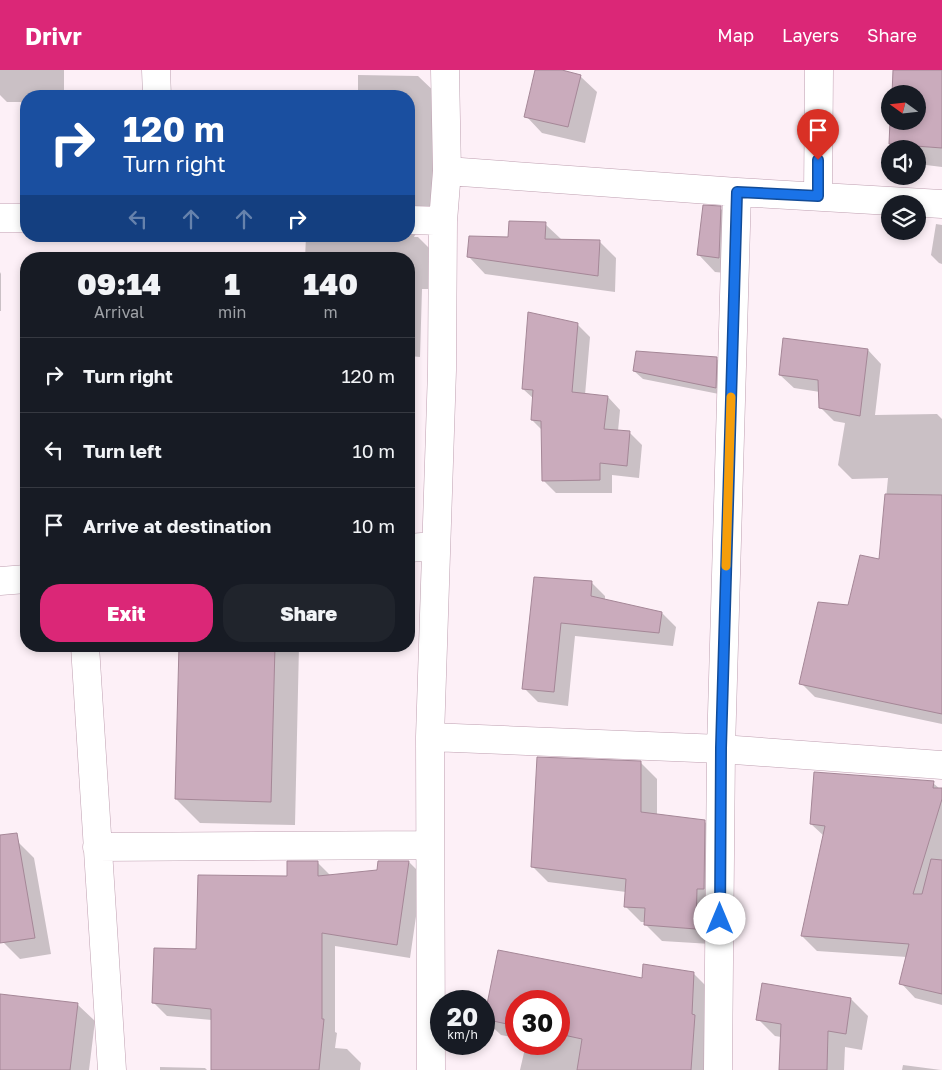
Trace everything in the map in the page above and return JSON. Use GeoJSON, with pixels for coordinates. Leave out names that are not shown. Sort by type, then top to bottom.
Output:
{"type":"FeatureCollection","features":[{"type":"Feature","properties":{"kind":"street"},"geometry":{"type":"LineString","coordinates":[[156,70],[157,90]]}},
{"type":"Feature","properties":{"kind":"street"},"geometry":{"type":"LineString","coordinates":[[431,1070],[430,737],[442,370],[443,221],[447,171],[445,70]]}},
{"type":"Feature","properties":{"kind":"street"},"geometry":{"type":"LineString","coordinates":[[818,70],[818,196]]}},
{"type":"Feature","properties":{"kind":"street"},"geometry":{"type":"LineString","coordinates":[[447,171],[737,192],[942,204]]}},
{"type":"Feature","properties":{"kind":"street"},"geometry":{"type":"LineString","coordinates":[[718,1070],[721,748],[737,192]]}},
{"type":"Feature","properties":{"kind":"street"},"geometry":{"type":"LineString","coordinates":[[0,218],[20,218]]}},
{"type":"Feature","properties":{"kind":"street"},"geometry":{"type":"LineString","coordinates":[[415,220],[443,221]]}},
{"type":"Feature","properties":{"kind":"street"},"geometry":{"type":"LineString","coordinates":[[415,548],[435,546]]}},
{"type":"Feature","properties":{"kind":"street"},"geometry":{"type":"LineString","coordinates":[[0,581],[20,579]]}},
{"type":"Feature","properties":{"kind":"street"},"geometry":{"type":"LineString","coordinates":[[85,652],[112,1070]]}},
{"type":"Feature","properties":{"kind":"street"},"geometry":{"type":"LineString","coordinates":[[430,737],[721,748],[942,764]]}},
{"type":"Feature","properties":{"kind":"street"},"geometry":{"type":"LineString","coordinates":[[98,847],[430,845]]}},
{"type":"Feature","properties":{"kind":"building"},"geometry":{"type":"Polygon","coordinates":[[[535,70],[562,70],[581,75],[568,127],[524,117],[535,70]]]}},
{"type":"Feature","properties":{"kind":"building"},"geometry":{"type":"Polygon","coordinates":[[[893,70],[942,70],[942,148],[926,147],[926,140],[889,140],[890,130],[926,130],[926,85],[892,85],[893,70]]]}},
{"type":"Feature","properties":{"kind":"building"},"geometry":{"type":"Polygon","coordinates":[[[703,205],[721,206],[719,258],[697,255],[703,205]]]}},
{"type":"Feature","properties":{"kind":"building"},"geometry":{"type":"Polygon","coordinates":[[[509,221],[546,222],[545,239],[600,240],[598,276],[467,257],[469,236],[508,237],[509,221]]]}},
{"type":"Feature","properties":{"kind":"building"},"geometry":{"type":"Polygon","coordinates":[[[528,312],[578,323],[572,392],[608,396],[604,429],[630,431],[627,466],[600,463],[600,480],[542,481],[541,421],[531,420],[533,390],[522,389],[528,312]]]}},
{"type":"Feature","properties":{"kind":"building"},"geometry":{"type":"Polygon","coordinates":[[[783,338],[868,349],[860,416],[819,408],[818,380],[779,375],[783,338]]]}},
{"type":"Feature","properties":{"kind":"building"},"geometry":{"type":"Polygon","coordinates":[[[636,351],[717,357],[716,388],[633,371],[636,351]]]}},
{"type":"Feature","properties":{"kind":"building"},"geometry":{"type":"Polygon","coordinates":[[[885,494],[942,495],[942,714],[799,684],[818,602],[848,605],[860,555],[879,559],[885,494]]]}},
{"type":"Feature","properties":{"kind":"building"},"geometry":{"type":"Polygon","coordinates":[[[534,577],[592,581],[591,596],[662,612],[659,633],[561,623],[554,692],[522,689],[534,577]]]}},
{"type":"Feature","properties":{"kind":"building"},"geometry":{"type":"Polygon","coordinates":[[[179,652],[275,652],[271,802],[175,799],[179,652]]]}},
{"type":"Feature","properties":{"kind":"building"},"geometry":{"type":"Polygon","coordinates":[[[537,757],[641,761],[641,812],[705,820],[704,889],[697,889],[696,929],[644,925],[645,908],[624,907],[626,879],[531,867],[537,757]]]}},
{"type":"Feature","properties":{"kind":"building"},"geometry":{"type":"Polygon","coordinates":[[[814,772],[934,781],[933,788],[942,788],[942,799],[913,894],[922,894],[931,859],[942,860],[942,994],[899,984],[909,944],[801,936],[825,826],[810,824],[814,772]]]}},
{"type":"Feature","properties":{"kind":"building"},"geometry":{"type":"Polygon","coordinates":[[[17,833],[35,938],[0,943],[0,835],[17,833]]]}},
{"type":"Feature","properties":{"kind":"building"},"geometry":{"type":"Polygon","coordinates":[[[287,861],[318,861],[318,876],[377,870],[378,861],[409,861],[397,945],[322,933],[322,1019],[324,1019],[319,1070],[211,1070],[211,1009],[152,1003],[154,948],[196,949],[198,875],[287,876],[287,861]]]}},
{"type":"Feature","properties":{"kind":"building"},"geometry":{"type":"Polygon","coordinates":[[[498,950],[642,978],[643,964],[694,972],[692,1014],[695,1015],[691,1070],[577,1070],[582,1039],[570,1036],[570,990],[505,990],[505,1024],[495,1021],[495,990],[490,990],[498,950]]]}},
{"type":"Feature","properties":{"kind":"building"},"geometry":{"type":"Polygon","coordinates":[[[762,983],[851,998],[846,1034],[828,1031],[827,1070],[779,1070],[781,1024],[756,1020],[762,983]]]}},
{"type":"Feature","properties":{"kind":"building"},"geometry":{"type":"Polygon","coordinates":[[[0,994],[78,1003],[70,1070],[0,1070],[0,994]]]}},
{"type":"Feature","properties":{"kind":"slow traffic"},"geometry":{"type":"LineString","coordinates":[[726,566],[731,397]]}},
{"type":"Feature","properties":{"kind":"route"},"geometry":{"type":"LineString","coordinates":[[720,919],[721,748],[737,192],[818,196],[818,160]]}}]}
